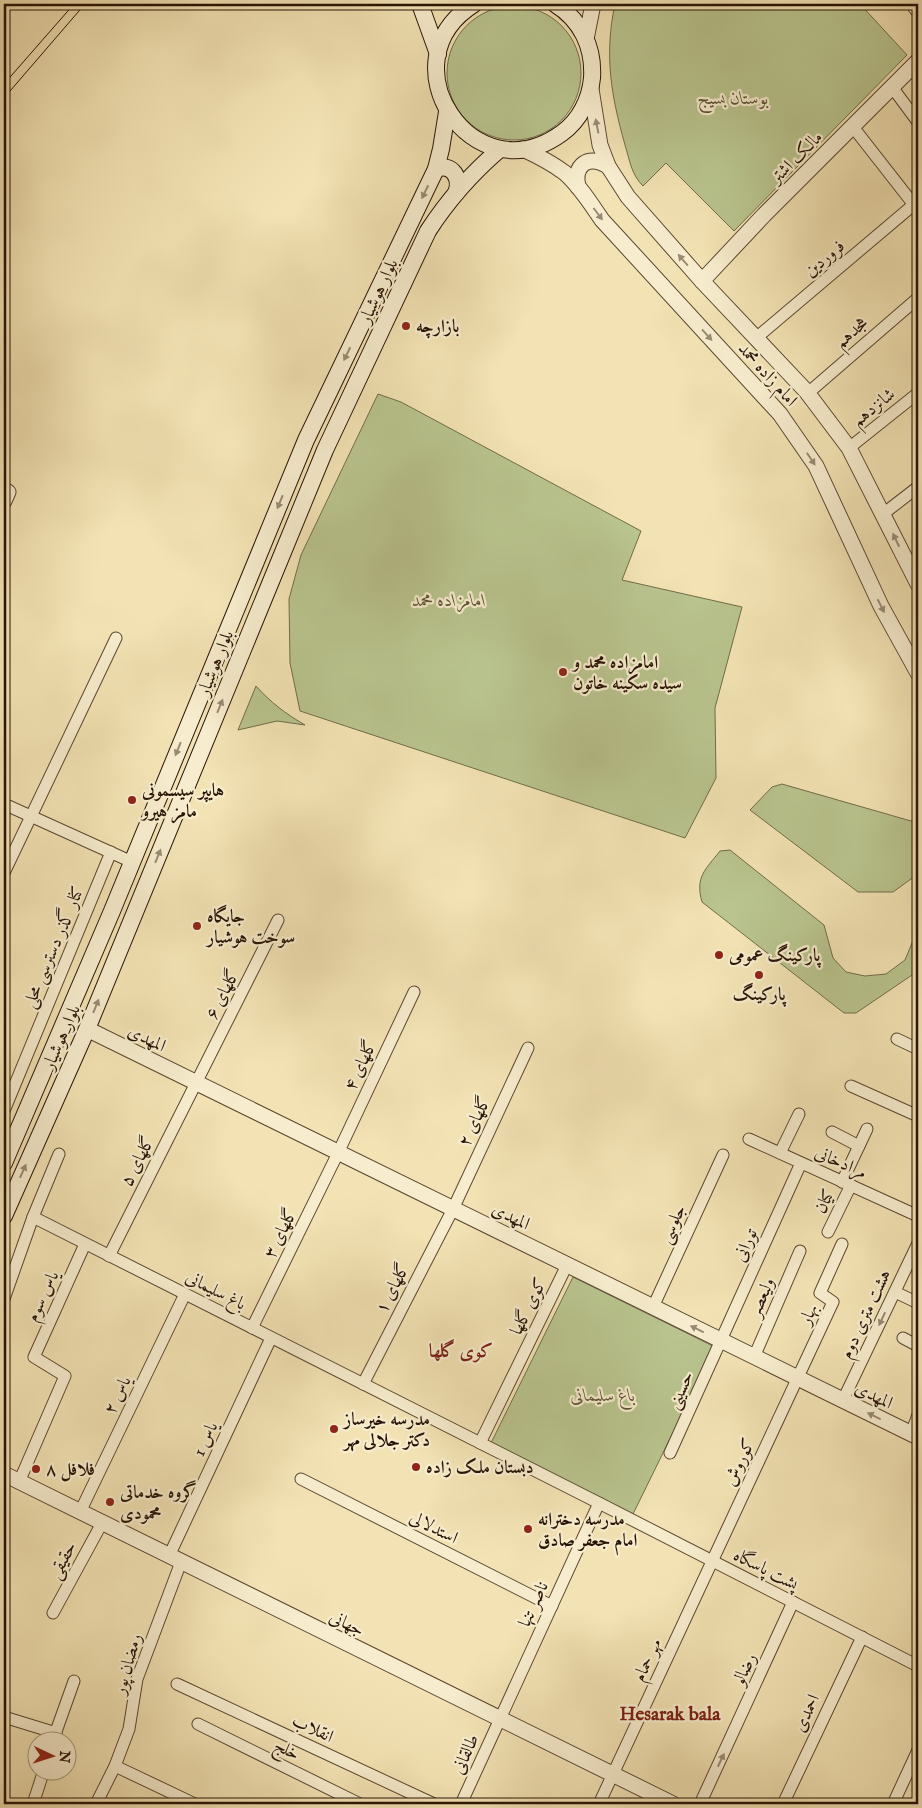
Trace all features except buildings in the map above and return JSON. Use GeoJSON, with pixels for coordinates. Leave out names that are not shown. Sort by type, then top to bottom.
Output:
{"type":"FeatureCollection","features":[{"type":"Feature","properties":{"kind":"main road"},"geometry":{"type":"LineString","coordinates":[[420,4],[438,54]]}},
{"type":"Feature","properties":{"kind":"main road"},"geometry":{"type":"LineString","coordinates":[[474,4],[465,9],[443,37],[438,54],[436,74],[439,94],[447,112],[461,129],[479,142],[500,148],[523,149],[546,143],[566,130],[578,118],[586,104],[591,89],[593,63],[586,39],[577,23],[564,9],[555,4]]}},
{"type":"Feature","properties":{"kind":"main road","name":"بلوار هوشیار"},"geometry":{"type":"LineString","coordinates":[[4,1163],[132,862],[306,440],[436,169],[447,112]]}},
{"type":"Feature","properties":{"kind":"main road","name":"بلوار هوشیار"},"geometry":{"type":"LineString","coordinates":[[4,1216],[87,1029],[325,450],[428,231],[456,193],[481,165],[500,148]]}},
{"type":"Feature","properties":{"kind":"main road"},"geometry":{"type":"LineString","coordinates":[[436,169],[445,168],[454,173],[458,183],[456,193]]}},
{"type":"Feature","properties":{"kind":"street"},"geometry":{"type":"LineString","coordinates":[[586,39],[593,4]]}},
{"type":"Feature","properties":{"kind":"street"},"geometry":{"type":"LineString","coordinates":[[911,4],[918,13]]}},
{"type":"Feature","properties":{"kind":"street","name":"مالک اشتر"},"geometry":{"type":"LineString","coordinates":[[702,281],[764,215],[917,64]]}},
{"type":"Feature","properties":{"kind":"street"},"geometry":{"type":"LineString","coordinates":[[892,87],[918,122]]}},
{"type":"Feature","properties":{"kind":"street","name":"امام زاده محمد"},"geometry":{"type":"LineString","coordinates":[[591,89],[600,144],[608,166],[628,197],[702,281],[808,393],[849,448],[918,582]]}},
{"type":"Feature","properties":{"kind":"street"},"geometry":{"type":"LineString","coordinates":[[853,127],[917,205]]}},
{"type":"Feature","properties":{"kind":"street","name":"امام زاده محمد"},"geometry":{"type":"LineString","coordinates":[[523,149],[550,162],[566,174],[602,220],[780,414],[816,466],[881,606],[918,674]]}},
{"type":"Feature","properties":{"kind":"street"},"geometry":{"type":"LineString","coordinates":[[578,187],[576,178],[578,169],[582,164],[595,160],[608,166]]}},
{"type":"Feature","properties":{"kind":"street","name":"فروردین"},"geometry":{"type":"LineString","coordinates":[[756,338],[917,205]]}},
{"type":"Feature","properties":{"kind":"street","name":"هجدهم"},"geometry":{"type":"LineString","coordinates":[[808,393],[918,298]]}},
{"type":"Feature","properties":{"kind":"street","name":"شانزدهم"},"geometry":{"type":"LineString","coordinates":[[849,448],[918,393]]}},
{"type":"Feature","properties":{"kind":"street"},"geometry":{"type":"LineString","coordinates":[[884,514],[918,487]]}},
{"type":"Feature","properties":{"kind":"street"},"geometry":{"type":"LineString","coordinates":[[4,873],[116,638]]}},
{"type":"Feature","properties":{"kind":"street"},"geometry":{"type":"LineString","coordinates":[[4,804],[132,862]]}},
{"type":"Feature","properties":{"kind":"street","name":"کنار گذر دسترسی محلی"},"geometry":{"type":"LineString","coordinates":[[4,1111],[111,852]]}},
{"type":"Feature","properties":{"kind":"street","name":"گلهای ۶"},"geometry":{"type":"LineString","coordinates":[[196,1083],[278,920]]}},
{"type":"Feature","properties":{"kind":"street","name":"گلهای ۴"},"geometry":{"type":"LineString","coordinates":[[338,1152],[414,992]]}},
{"type":"Feature","properties":{"kind":"street","name":"المهدی"},"geometry":{"type":"LineString","coordinates":[[87,1029],[915,1435]]}},
{"type":"Feature","properties":{"kind":"street"},"geometry":{"type":"LineString","coordinates":[[897,1039],[918,1049]]}},
{"type":"Feature","properties":{"kind":"street","name":"گلهای ۲"},"geometry":{"type":"LineString","coordinates":[[453,1209],[528,1048]]}},
{"type":"Feature","properties":{"kind":"street","name":"گلهای ۵"},"geometry":{"type":"LineString","coordinates":[[109,1256],[196,1083]]}},
{"type":"Feature","properties":{"kind":"street"},"geometry":{"type":"LineString","coordinates":[[851,1086],[918,1116]]}},
{"type":"Feature","properties":{"kind":"street"},"geometry":{"type":"LineString","coordinates":[[780,1153],[799,1114]]}},
{"type":"Feature","properties":{"kind":"street","name":"کیان"},"geometry":{"type":"LineString","coordinates":[[828,1232],[867,1129]]}},
{"type":"Feature","properties":{"kind":"street"},"geometry":{"type":"LineString","coordinates":[[832,1132],[859,1146]]}},
{"type":"Feature","properties":{"kind":"street","name":"مرادخانی"},"geometry":{"type":"LineString","coordinates":[[749,1139],[918,1216]]}},
{"type":"Feature","properties":{"kind":"street","name":"گلهای ۳"},"geometry":{"type":"LineString","coordinates":[[252,1328],[338,1152]]}},
{"type":"Feature","properties":{"kind":"street"},"geometry":{"type":"LineString","coordinates":[[4,1299],[33,1217],[59,1154]]}},
{"type":"Feature","properties":{"kind":"street","name":"جلوسی"},"geometry":{"type":"LineString","coordinates":[[653,1307],[723,1155]]}},
{"type":"Feature","properties":{"kind":"street","name":"تورانی"},"geometry":{"type":"LineString","coordinates":[[722,1341],[801,1163]]}},
{"type":"Feature","properties":{"kind":"street","name":"گلهای ۱"},"geometry":{"type":"LineString","coordinates":[[363,1384],[453,1209]]}},
{"type":"Feature","properties":{"kind":"street","name":"باغ سلیمانی"},"geometry":{"type":"LineString","coordinates":[[33,1217],[599,1503]]}},
{"type":"Feature","properties":{"kind":"street","name":"یاس سوم"},"geometry":{"type":"LineString","coordinates":[[19,1482],[65,1376],[34,1356],[85,1244]]}},
{"type":"Feature","properties":{"kind":"street","name":"بهار"},"geometry":{"type":"LineString","coordinates":[[798,1378],[833,1302],[820,1294],[842,1244]]}},
{"type":"Feature","properties":{"kind":"street","name":"ولیعصر"},"geometry":{"type":"LineString","coordinates":[[754,1357],[800,1250]]}},
{"type":"Feature","properties":{"kind":"street","name":"هشت متری دوم"},"geometry":{"type":"LineString","coordinates":[[843,1400],[917,1250]]}},
{"type":"Feature","properties":{"kind":"street","name":"کوی گلها"},"geometry":{"type":"LineString","coordinates":[[480,1443],[567,1265]]}},
{"type":"Feature","properties":{"kind":"street"},"geometry":{"type":"LineString","coordinates":[[895,1292],[918,1303]]}},
{"type":"Feature","properties":{"kind":"street","name":"یاس ۲"},"geometry":{"type":"LineString","coordinates":[[80,1512],[185,1294]]}},
{"type":"Feature","properties":{"kind":"street","name":"یاس 1"},"geometry":{"type":"LineString","coordinates":[[175,1559],[272,1338]]}},
{"type":"Feature","properties":{"kind":"street"},"geometry":{"type":"LineString","coordinates":[[903,1338],[918,1346]]}},
{"type":"Feature","properties":{"kind":"street","name":"حسینی"},"geometry":{"type":"LineString","coordinates":[[670,1453],[722,1341]]}},
{"type":"Feature","properties":{"kind":"street","name":"کوروش"},"geometry":{"type":"LineString","coordinates":[[712,1561],[798,1378]]}},
{"type":"Feature","properties":{"kind":"street"},"geometry":{"type":"LineString","coordinates":[[915,1435],[918,1415]]}},
{"type":"Feature","properties":{"kind":"street","name":"جهانی"},"geometry":{"type":"LineString","coordinates":[[4,1474],[673,1804]]}},
{"type":"Feature","properties":{"kind":"street","name":"استدلالی"},"geometry":{"type":"LineString","coordinates":[[301,1479],[552,1606]]}},
{"type":"Feature","properties":{"kind":"street","name":"پشت پاسگاه"},"geometry":{"type":"LineString","coordinates":[[599,1503],[918,1666]]}},
{"type":"Feature","properties":{"kind":"street","name":"ناصر تنها"},"geometry":{"type":"LineString","coordinates":[[500,1719],[599,1503]]}},
{"type":"Feature","properties":{"kind":"street","name":"حقیقی"},"geometry":{"type":"LineString","coordinates":[[53,1613],[102,1523]]}},
{"type":"Feature","properties":{"kind":"street","name":"رمضان پور"},"geometry":{"type":"LineString","coordinates":[[96,1804],[115,1766],[129,1729],[137,1679],[175,1559]]}},
{"type":"Feature","properties":{"kind":"street","name":"مهر حمام"},"geometry":{"type":"LineString","coordinates":[[599,1804],[712,1561]]}},
{"type":"Feature","properties":{"kind":"street","name":"رضالو"},"geometry":{"type":"LineString","coordinates":[[700,1804],[793,1602]]}},
{"type":"Feature","properties":{"kind":"street","name":"احمدی"},"geometry":{"type":"LineString","coordinates":[[783,1804],[862,1637]]}},
{"type":"Feature","properties":{"kind":"street"},"geometry":{"type":"LineString","coordinates":[[57,1730],[74,1681]]}},
{"type":"Feature","properties":{"kind":"street","name":"انقلاب"},"geometry":{"type":"LineString","coordinates":[[177,1684],[434,1804]]}},
{"type":"Feature","properties":{"kind":"street"},"geometry":{"type":"LineString","coordinates":[[4,1717],[37,1730]]}},
{"type":"Feature","properties":{"kind":"street","name":"طالقانی"},"geometry":{"type":"LineString","coordinates":[[461,1804],[500,1719]]}},
{"type":"Feature","properties":{"kind":"street","name":"خلج"},"geometry":{"type":"LineString","coordinates":[[198,1724],[360,1804]]}},
{"type":"Feature","properties":{"kind":"street"},"geometry":{"type":"LineString","coordinates":[[892,1804],[918,1750]]}},
{"type":"Feature","properties":{"kind":"street"},"geometry":{"type":"LineString","coordinates":[[115,1766],[195,1804]]}},
{"type":"Feature","properties":{"kind":"street"},"geometry":{"type":"LineString","coordinates":[[32,1804],[40,1780]]}},
{"type":"Feature","properties":{"kind":"green space","name":"بوستان بسیج"},"geometry":{"type":"Polygon","coordinates":[[[615,4],[860,4],[907,55],[734,231],[666,163],[643,186],[633,172],[620,127],[611,75],[610,41],[615,4]]]}},
{"type":"Feature","properties":{"kind":"green space"},"geometry":{"type":"Polygon","coordinates":[[[514,6],[540,11],[551,17],[561,26],[570,36],[576,47],[581,73],[576,99],[570,110],[561,120],[551,129],[540,135],[514,140],[488,135],[477,129],[467,120],[458,110],[452,99],[447,73],[452,47],[458,36],[467,26],[477,17],[488,11],[514,6]]]}},
{"type":"Feature","properties":{"kind":"green space","name":"امامزاده محمد"},"geometry":{"type":"Polygon","coordinates":[[[378,394],[401,402],[641,531],[622,580],[742,607],[715,708],[716,778],[685,838],[300,711],[290,663],[289,599],[301,555],[378,394]]]}},
{"type":"Feature","properties":{"kind":"green space"},"geometry":{"type":"Polygon","coordinates":[[[256,686],[291,717],[305,725],[277,721],[238,730],[256,686]]]}},
{"type":"Feature","properties":{"kind":"green space"},"geometry":{"type":"Polygon","coordinates":[[[782,784],[918,823],[918,874],[893,892],[858,892],[750,810],[772,787],[782,784]]]}},
{"type":"Feature","properties":{"kind":"green space"},"geometry":{"type":"Polygon","coordinates":[[[730,850],[824,925],[833,958],[846,972],[865,976],[886,974],[905,960],[918,926],[918,971],[856,1013],[844,1013],[702,902],[700,886],[703,874],[720,851],[730,850]]]}},
{"type":"Feature","properties":{"kind":"green space","name":"باغ سلیمانی"},"geometry":{"type":"Polygon","coordinates":[[[573,1277],[715,1347],[633,1514],[491,1443],[573,1277]]]}},
{"type":"Feature","properties":{"kind":"tram line"},"geometry":{"type":"LineString","coordinates":[[4,84],[74,4]]}},
{"type":"Feature","properties":{"kind":"tram line"},"geometry":{"type":"LineString","coordinates":[[4,98],[85,4]]}},
{"type":"Feature","properties":{"kind":"place","name":"بازارچه"},"geometry":{"type":"Point","coordinates":[406,326]}},
{"type":"Feature","properties":{"kind":"place","name":"امامزاده محمد و سیده سکینه خاتون"},"geometry":{"type":"Point","coordinates":[563,672]}},
{"type":"Feature","properties":{"kind":"place","name":"هایپر سیسمونی مامز هیرو"},"geometry":{"type":"Point","coordinates":[132,800]}},
{"type":"Feature","properties":{"kind":"place","name":"جایگاه سوخت هوشیار"},"geometry":{"type":"Point","coordinates":[197,926]}},
{"type":"Feature","properties":{"kind":"place","name":"پارکینگ عمومی"},"geometry":{"type":"Point","coordinates":[719,955]}},
{"type":"Feature","properties":{"kind":"place","name":"پارکینگ"},"geometry":{"type":"Point","coordinates":[759,975]}},
{"type":"Feature","properties":{"kind":"place","name":"مدرسه خیرساز دکتر جلالی مهر"},"geometry":{"type":"Point","coordinates":[334,1429]}},
{"type":"Feature","properties":{"kind":"place","name":"دبستان ملک زاده"},"geometry":{"type":"Point","coordinates":[416,1467]}},
{"type":"Feature","properties":{"kind":"place","name":"فلافل ۸"},"geometry":{"type":"Point","coordinates":[36,1469]}},
{"type":"Feature","properties":{"kind":"place","name":"گروه خدماتی محمودی"},"geometry":{"type":"Point","coordinates":[110,1502]}},
{"type":"Feature","properties":{"kind":"place","name":"مدرسه دخترانه امام جعفر صادق"},"geometry":{"type":"Point","coordinates":[528,1529]}},
{"type":"Feature","properties":{"kind":"district","name":"کوی گلها"},"geometry":{"type":"Point","coordinates":[461,1350]}},
{"type":"Feature","properties":{"kind":"district","name":"Hesarak bala"},"geometry":{"type":"Point","coordinates":[670,1713]}}]}
